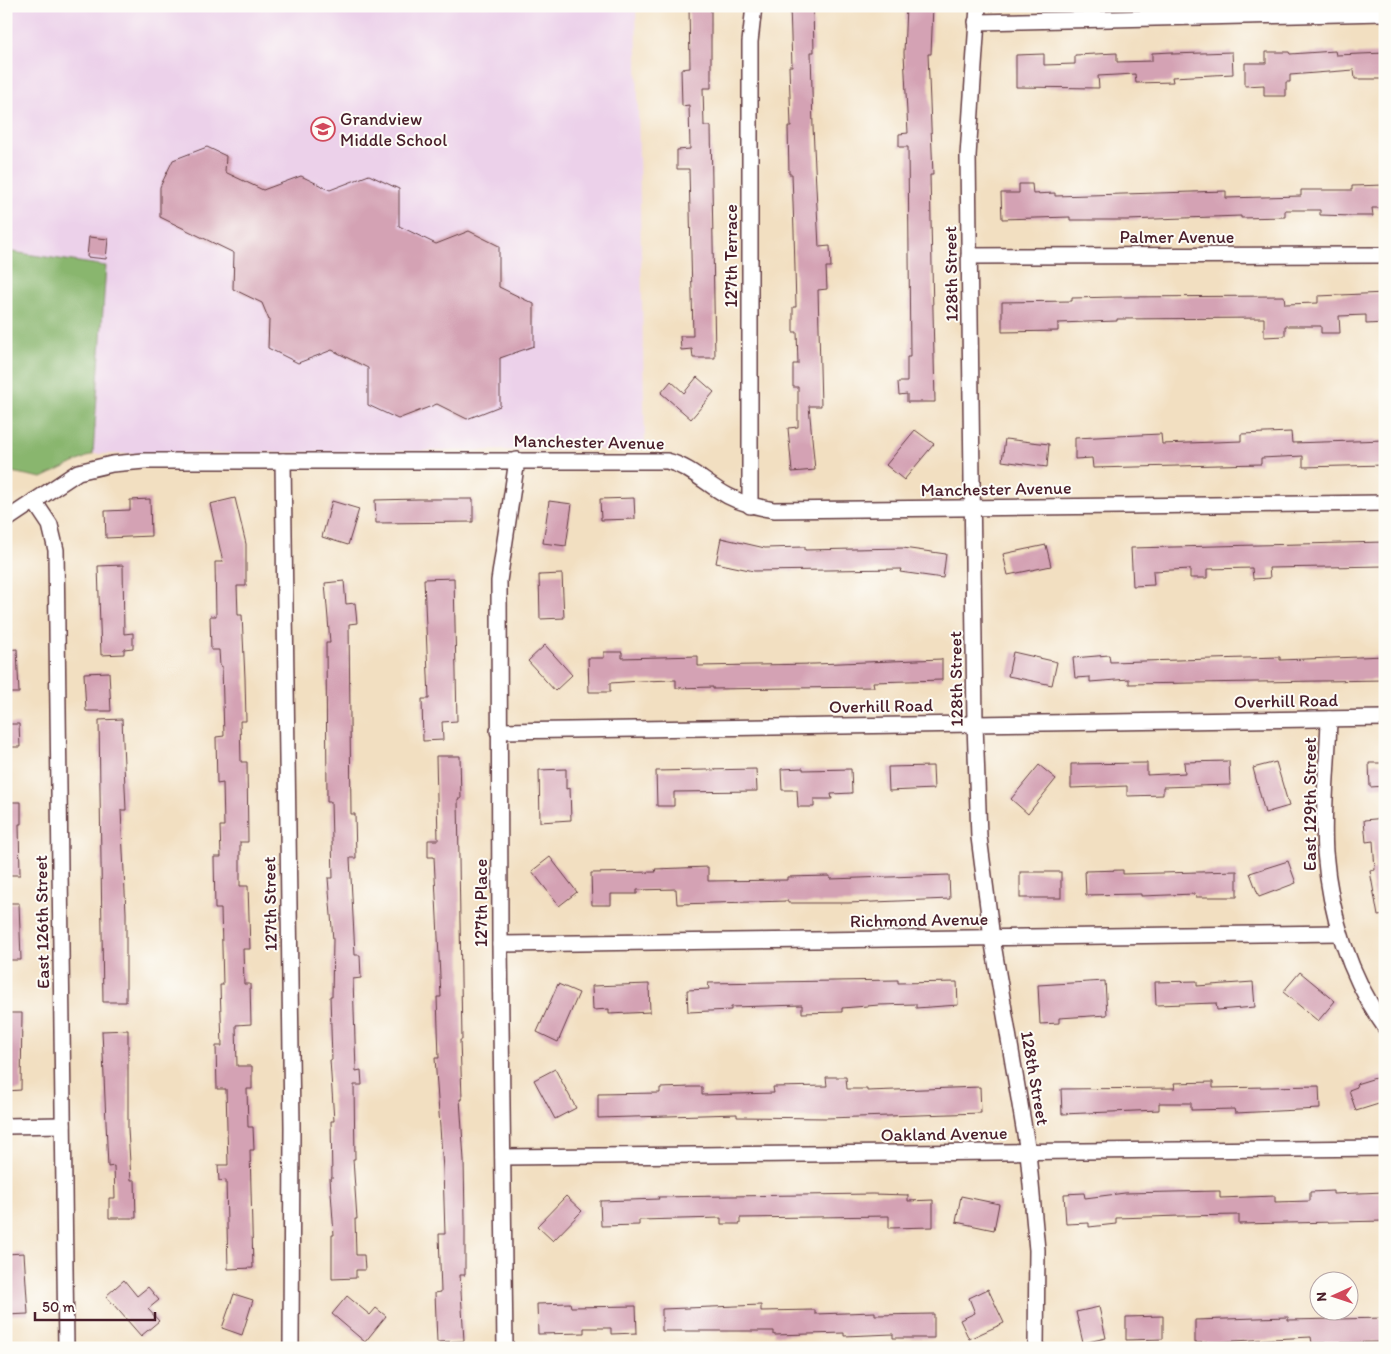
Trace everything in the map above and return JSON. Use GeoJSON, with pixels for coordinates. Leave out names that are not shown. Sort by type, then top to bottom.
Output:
{"type":"FeatureCollection","features":[{"type":"Feature","properties":{"kind":"street","name":"127th Terrace"},"geometry":{"type":"LineString","coordinates":[[750,506],[750,42],[754,6]]}},
{"type":"Feature","properties":{"kind":"street","name":"128th Street"},"geometry":{"type":"LineString","coordinates":[[978,6],[968,156],[975,724],[979,837],[992,938],[1028,1152],[1037,1250],[1036,1348]]}},
{"type":"Feature","properties":{"kind":"street"},"geometry":{"type":"LineString","coordinates":[[976,22],[1385,12]]}},
{"type":"Feature","properties":{"kind":"street","name":"Palmer Avenue"},"geometry":{"type":"LineString","coordinates":[[969,256],[1385,255]]}},
{"type":"Feature","properties":{"kind":"street","name":"127th Place"},"geometry":{"type":"LineString","coordinates":[[506,1348],[498,731],[499,581],[517,460]]}},
{"type":"Feature","properties":{"kind":"street","name":"Manchester Avenue"},"geometry":{"type":"LineString","coordinates":[[6,520],[78,472],[112,464],[144,461],[667,461],[682,465],[728,496],[750,506],[774,510],[1385,503]]}},
{"type":"Feature","properties":{"kind":"street","name":"127th Street"},"geometry":{"type":"LineString","coordinates":[[283,461],[292,1128],[291,1348]]}},
{"type":"Feature","properties":{"kind":"street","name":"East 126th Street"},"geometry":{"type":"LineString","coordinates":[[34,501],[50,525],[56,550],[66,1348]]}},
{"type":"Feature","properties":{"kind":"street","name":"Overhill Road"},"geometry":{"type":"LineString","coordinates":[[498,731],[1385,718]]}},
{"type":"Feature","properties":{"kind":"street","name":"East 129th Street"},"geometry":{"type":"LineString","coordinates":[[1329,719],[1325,851],[1330,897],[1355,975],[1385,1027]]}},
{"type":"Feature","properties":{"kind":"street","name":"Richmond Avenue"},"geometry":{"type":"LineString","coordinates":[[500,944],[1340,933]]}},
{"type":"Feature","properties":{"kind":"street"},"geometry":{"type":"LineString","coordinates":[[6,1126],[63,1125]]}},
{"type":"Feature","properties":{"kind":"street","name":"Oakland Avenue"},"geometry":{"type":"LineString","coordinates":[[503,1157],[1385,1148]]}},
{"type":"Feature","properties":{"kind":"shaded area","name":"Grandview Middle School"},"geometry":{"type":"Polygon","coordinates":[[[6,6],[636,6],[645,449],[93,454],[106,266],[6,251],[6,6]]]}},
{"type":"Feature","properties":{"kind":"green space"},"geometry":{"type":"Polygon","coordinates":[[[6,251],[106,266],[93,454],[42,478],[6,471],[6,251]]]}},
{"type":"Feature","properties":{"kind":"building"},"geometry":{"type":"Polygon","coordinates":[[[689,6],[711,6],[711,88],[703,88],[704,126],[711,126],[715,358],[693,358],[692,349],[681,350],[680,336],[693,336],[689,169],[677,169],[677,150],[690,149],[689,105],[682,106],[681,69],[690,68],[689,6]]]}},
{"type":"Feature","properties":{"kind":"building"},"geometry":{"type":"Polygon","coordinates":[[[790,6],[813,6],[814,52],[811,52],[819,247],[830,246],[831,267],[826,267],[827,289],[818,290],[821,406],[809,406],[815,470],[792,472],[788,428],[798,427],[798,387],[793,387],[793,364],[798,364],[797,332],[793,332],[793,307],[796,307],[792,174],[789,174],[788,127],[791,127],[789,66],[792,66],[790,6]]]}},
{"type":"Feature","properties":{"kind":"building"},"geometry":{"type":"Polygon","coordinates":[[[906,6],[933,6],[931,54],[928,54],[933,175],[930,175],[935,402],[907,402],[907,394],[899,395],[898,382],[907,382],[907,357],[910,357],[908,147],[899,147],[899,134],[908,133],[904,53],[906,6]]]}},
{"type":"Feature","properties":{"kind":"building"},"geometry":{"type":"Polygon","coordinates":[[[1335,51],[1336,55],[1385,53],[1385,79],[1355,79],[1354,70],[1290,75],[1290,82],[1286,82],[1286,96],[1264,96],[1264,85],[1245,86],[1245,63],[1266,63],[1266,52],[1289,52],[1290,54],[1335,51]]]}},
{"type":"Feature","properties":{"kind":"building"},"geometry":{"type":"Polygon","coordinates":[[[1172,52],[1172,54],[1232,52],[1233,74],[1172,77],[1173,82],[1136,83],[1135,74],[1098,76],[1099,88],[1016,87],[1016,55],[1044,54],[1044,65],[1075,64],[1075,55],[1117,53],[1117,62],[1152,61],[1152,53],[1172,52]]]}},
{"type":"Feature","properties":{"kind":"building"},"geometry":{"type":"Polygon","coordinates":[[[207,147],[226,156],[225,172],[263,190],[301,176],[330,190],[369,175],[399,189],[399,226],[436,244],[469,231],[499,246],[499,287],[534,304],[534,346],[500,358],[500,406],[467,419],[437,404],[398,419],[368,405],[368,368],[332,350],[298,363],[268,348],[269,320],[262,303],[233,289],[234,253],[160,217],[160,187],[173,160],[207,147]]]}},
{"type":"Feature","properties":{"kind":"building"},"geometry":{"type":"Polygon","coordinates":[[[1019,184],[1032,184],[1033,194],[1055,193],[1055,196],[1226,191],[1226,198],[1301,196],[1301,190],[1352,190],[1352,186],[1385,185],[1385,208],[1372,208],[1373,216],[1320,215],[1320,210],[1285,210],[1285,217],[1241,218],[1241,216],[1127,220],[1070,220],[1070,217],[1002,219],[1001,193],[1019,193],[1019,184]]]}},
{"type":"Feature","properties":{"kind":"building"},"geometry":{"type":"Polygon","coordinates":[[[89,237],[108,239],[106,259],[87,257],[89,237]]]}},
{"type":"Feature","properties":{"kind":"building"},"geometry":{"type":"Polygon","coordinates":[[[1385,293],[1385,323],[1366,324],[1366,315],[1339,316],[1340,333],[1321,333],[1321,326],[1285,326],[1285,336],[1264,337],[1264,318],[1117,319],[1117,321],[1058,323],[1058,331],[1002,332],[1002,302],[1072,301],[1072,298],[1116,297],[1284,296],[1285,304],[1318,303],[1318,296],[1385,293]]]}},
{"type":"Feature","properties":{"kind":"building"},"geometry":{"type":"Polygon","coordinates":[[[697,377],[714,392],[691,419],[661,393],[671,381],[684,393],[697,377]]]}},
{"type":"Feature","properties":{"kind":"building"},"geometry":{"type":"Polygon","coordinates":[[[915,430],[934,444],[904,480],[886,465],[915,430]]]}},
{"type":"Feature","properties":{"kind":"building"},"geometry":{"type":"Polygon","coordinates":[[[1291,432],[1292,443],[1385,440],[1385,465],[1303,467],[1303,456],[1261,458],[1261,464],[1093,468],[1092,458],[1075,459],[1075,438],[1161,434],[1162,444],[1241,441],[1241,434],[1291,432]]]}},
{"type":"Feature","properties":{"kind":"building"},"geometry":{"type":"Polygon","coordinates":[[[1005,439],[1049,444],[1047,467],[1002,461],[1005,439]]]}},
{"type":"Feature","properties":{"kind":"building"},"geometry":{"type":"Polygon","coordinates":[[[235,498],[246,544],[246,586],[237,586],[238,615],[242,615],[245,678],[246,721],[240,721],[241,762],[247,762],[248,842],[240,842],[240,886],[248,886],[250,949],[243,949],[244,984],[250,984],[251,1024],[236,1025],[237,1066],[252,1066],[252,1089],[247,1089],[248,1127],[253,1127],[254,1150],[250,1150],[253,1268],[228,1269],[226,1180],[219,1181],[218,1165],[228,1165],[226,1089],[217,1089],[216,1046],[222,1046],[220,985],[223,985],[221,909],[215,909],[214,857],[221,857],[220,826],[224,826],[223,783],[217,784],[216,737],[224,736],[222,666],[220,666],[219,650],[211,650],[210,616],[216,616],[215,562],[223,562],[210,504],[235,498]]]}},
{"type":"Feature","properties":{"kind":"building"},"geometry":{"type":"Polygon","coordinates":[[[634,498],[635,519],[601,520],[600,499],[634,498]]]}},
{"type":"Feature","properties":{"kind":"building"},"geometry":{"type":"Polygon","coordinates":[[[150,499],[151,536],[106,538],[105,511],[130,510],[130,500],[150,499]]]}},
{"type":"Feature","properties":{"kind":"building"},"geometry":{"type":"Polygon","coordinates":[[[473,499],[473,522],[376,523],[375,500],[473,499]]]}},
{"type":"Feature","properties":{"kind":"building"},"geometry":{"type":"Polygon","coordinates":[[[332,501],[359,509],[348,545],[322,537],[332,501]]]}},
{"type":"Feature","properties":{"kind":"building"},"geometry":{"type":"Polygon","coordinates":[[[549,501],[572,504],[566,546],[543,543],[549,501]]]}},
{"type":"Feature","properties":{"kind":"building"},"geometry":{"type":"Polygon","coordinates":[[[721,538],[765,548],[805,547],[805,550],[903,548],[946,554],[943,578],[900,572],[901,569],[754,571],[716,563],[721,538]]]}},
{"type":"Feature","properties":{"kind":"building"},"geometry":{"type":"Polygon","coordinates":[[[1385,542],[1385,566],[1269,568],[1270,578],[1253,579],[1252,568],[1207,569],[1207,578],[1190,578],[1190,569],[1153,571],[1154,585],[1133,586],[1131,548],[1385,542]]]}},
{"type":"Feature","properties":{"kind":"building"},"geometry":{"type":"Polygon","coordinates":[[[1046,545],[1051,566],[1008,575],[1003,554],[1046,545]]]}},
{"type":"Feature","properties":{"kind":"building"},"geometry":{"type":"Polygon","coordinates":[[[123,565],[124,634],[133,633],[133,648],[124,649],[124,654],[101,655],[98,566],[123,565]]]}},
{"type":"Feature","properties":{"kind":"building"},"geometry":{"type":"Polygon","coordinates":[[[562,574],[564,618],[540,619],[539,575],[562,574]]]}},
{"type":"Feature","properties":{"kind":"building"},"geometry":{"type":"Polygon","coordinates":[[[454,578],[457,721],[442,722],[443,740],[423,741],[422,699],[429,699],[424,579],[454,578]]]}},
{"type":"Feature","properties":{"kind":"building"},"geometry":{"type":"Polygon","coordinates":[[[344,581],[346,604],[355,603],[357,623],[349,624],[351,814],[355,814],[356,858],[350,858],[355,955],[360,955],[361,978],[353,979],[356,1071],[361,1070],[362,1085],[354,1085],[355,1159],[353,1159],[357,1219],[355,1219],[356,1255],[364,1255],[365,1270],[356,1270],[356,1278],[332,1279],[332,1235],[334,1235],[330,1178],[332,1178],[331,1121],[334,1121],[330,1060],[332,1060],[330,996],[332,996],[333,940],[328,878],[333,878],[331,802],[327,802],[326,643],[330,643],[325,583],[344,581]]]}},
{"type":"Feature","properties":{"kind":"building"},"geometry":{"type":"Polygon","coordinates":[[[545,645],[572,675],[555,691],[528,661],[545,645]]]}},
{"type":"Feature","properties":{"kind":"building"},"geometry":{"type":"Polygon","coordinates":[[[17,649],[19,693],[6,693],[6,650],[17,649]]]}},
{"type":"Feature","properties":{"kind":"building"},"geometry":{"type":"Polygon","coordinates":[[[604,652],[622,652],[622,658],[698,656],[698,666],[942,659],[942,680],[873,682],[874,687],[713,689],[713,687],[676,688],[676,680],[641,681],[610,683],[610,692],[589,692],[588,658],[604,658],[604,652]]]}},
{"type":"Feature","properties":{"kind":"building"},"geometry":{"type":"Polygon","coordinates":[[[1013,652],[1057,662],[1052,685],[1008,676],[1013,652]]]}},
{"type":"Feature","properties":{"kind":"building"},"geometry":{"type":"Polygon","coordinates":[[[1109,655],[1110,662],[1280,657],[1280,660],[1385,656],[1385,680],[1129,684],[1129,679],[1090,682],[1090,677],[1075,678],[1073,658],[1109,655]]]}},
{"type":"Feature","properties":{"kind":"building"},"geometry":{"type":"Polygon","coordinates":[[[109,672],[111,711],[86,711],[84,673],[109,672]]]}},
{"type":"Feature","properties":{"kind":"building"},"geometry":{"type":"Polygon","coordinates":[[[122,719],[126,810],[121,810],[126,913],[126,1002],[103,1002],[99,720],[122,719]]]}},
{"type":"Feature","properties":{"kind":"building"},"geometry":{"type":"Polygon","coordinates":[[[6,724],[19,724],[20,747],[6,747],[6,724]]]}},
{"type":"Feature","properties":{"kind":"building"},"geometry":{"type":"Polygon","coordinates":[[[436,756],[460,756],[461,799],[458,799],[462,1099],[460,1099],[465,1220],[465,1275],[460,1275],[464,1341],[437,1342],[435,1293],[441,1292],[439,1234],[445,1234],[443,1169],[435,1058],[439,1058],[437,997],[441,997],[434,857],[428,857],[428,840],[438,840],[436,756]]]}},
{"type":"Feature","properties":{"kind":"building"},"geometry":{"type":"Polygon","coordinates":[[[1229,761],[1230,785],[1163,787],[1163,795],[1127,796],[1127,786],[1071,788],[1071,764],[1147,763],[1147,775],[1185,773],[1184,762],[1229,761]]]}},
{"type":"Feature","properties":{"kind":"building"},"geometry":{"type":"Polygon","coordinates":[[[1276,762],[1289,806],[1265,813],[1253,768],[1276,762]]]}},
{"type":"Feature","properties":{"kind":"building"},"geometry":{"type":"Polygon","coordinates":[[[1369,763],[1385,763],[1385,786],[1370,787],[1369,763]]]}},
{"type":"Feature","properties":{"kind":"building"},"geometry":{"type":"Polygon","coordinates":[[[1039,765],[1056,779],[1028,814],[1011,799],[1039,765]]]}},
{"type":"Feature","properties":{"kind":"building"},"geometry":{"type":"Polygon","coordinates":[[[933,766],[934,789],[889,791],[888,767],[933,766]]]}},
{"type":"Feature","properties":{"kind":"building"},"geometry":{"type":"Polygon","coordinates":[[[803,768],[803,770],[851,769],[852,793],[831,794],[832,799],[814,799],[814,807],[798,807],[797,790],[782,790],[781,769],[803,768]]]}},
{"type":"Feature","properties":{"kind":"building"},"geometry":{"type":"Polygon","coordinates":[[[566,769],[566,789],[570,788],[571,820],[540,822],[539,770],[566,769]]]}},
{"type":"Feature","properties":{"kind":"building"},"geometry":{"type":"Polygon","coordinates":[[[756,769],[757,791],[674,792],[674,806],[657,806],[656,771],[756,769]]]}},
{"type":"Feature","properties":{"kind":"building"},"geometry":{"type":"Polygon","coordinates":[[[6,802],[21,802],[21,824],[19,824],[20,875],[6,875],[6,802]]]}},
{"type":"Feature","properties":{"kind":"building"},"geometry":{"type":"Polygon","coordinates":[[[1385,818],[1385,915],[1378,916],[1370,871],[1375,870],[1373,841],[1366,842],[1364,820],[1385,818]]]}},
{"type":"Feature","properties":{"kind":"building"},"geometry":{"type":"Polygon","coordinates":[[[550,857],[577,892],[559,906],[532,871],[550,857]]]}},
{"type":"Feature","properties":{"kind":"building"},"geometry":{"type":"Polygon","coordinates":[[[1288,861],[1296,883],[1259,897],[1250,873],[1288,861]]]}},
{"type":"Feature","properties":{"kind":"building"},"geometry":{"type":"Polygon","coordinates":[[[708,867],[708,881],[787,880],[787,877],[830,876],[830,879],[949,875],[950,899],[848,903],[788,903],[788,901],[677,904],[676,889],[637,890],[637,894],[611,894],[611,905],[592,905],[591,873],[656,872],[655,869],[708,867]]]}},
{"type":"Feature","properties":{"kind":"building"},"geometry":{"type":"Polygon","coordinates":[[[1123,870],[1123,874],[1237,871],[1237,897],[1196,897],[1195,894],[1141,896],[1141,894],[1086,895],[1085,871],[1123,870]]]}},
{"type":"Feature","properties":{"kind":"building"},"geometry":{"type":"Polygon","coordinates":[[[1020,872],[1061,872],[1061,898],[1020,898],[1020,872]]]}},
{"type":"Feature","properties":{"kind":"building"},"geometry":{"type":"Polygon","coordinates":[[[6,903],[19,903],[21,960],[6,960],[6,903]]]}},
{"type":"Feature","properties":{"kind":"building"},"geometry":{"type":"Polygon","coordinates":[[[1300,972],[1335,1001],[1318,1021],[1283,992],[1300,972]]]}},
{"type":"Feature","properties":{"kind":"building"},"geometry":{"type":"Polygon","coordinates":[[[898,980],[898,983],[957,982],[958,1005],[916,1008],[916,1004],[879,1005],[842,1008],[842,1012],[802,1013],[802,1005],[731,1007],[731,1010],[688,1012],[687,990],[709,989],[708,983],[898,980]]]}},
{"type":"Feature","properties":{"kind":"building"},"geometry":{"type":"Polygon","coordinates":[[[1105,981],[1107,1015],[1059,1018],[1059,1023],[1040,1024],[1038,985],[1105,981]]]}},
{"type":"Feature","properties":{"kind":"building"},"geometry":{"type":"Polygon","coordinates":[[[1197,981],[1197,986],[1253,982],[1255,1007],[1217,1010],[1216,1003],[1156,1005],[1155,982],[1197,981]]]}},
{"type":"Feature","properties":{"kind":"building"},"geometry":{"type":"Polygon","coordinates":[[[558,984],[579,993],[558,1042],[537,1032],[558,984]]]}},
{"type":"Feature","properties":{"kind":"building"},"geometry":{"type":"Polygon","coordinates":[[[649,984],[650,1012],[609,1014],[609,1009],[593,1010],[592,986],[649,984]]]}},
{"type":"Feature","properties":{"kind":"building"},"geometry":{"type":"Polygon","coordinates":[[[6,1013],[22,1013],[21,1090],[6,1091],[6,1013]]]}},
{"type":"Feature","properties":{"kind":"building"},"geometry":{"type":"Polygon","coordinates":[[[128,1030],[128,1129],[131,1180],[135,1180],[136,1218],[109,1218],[109,1198],[115,1198],[114,1166],[108,1167],[102,1031],[128,1030]]]}},
{"type":"Feature","properties":{"kind":"building"},"geometry":{"type":"Polygon","coordinates":[[[555,1069],[576,1108],[555,1119],[534,1080],[555,1069]]]}},
{"type":"Feature","properties":{"kind":"building"},"geometry":{"type":"Polygon","coordinates":[[[1382,1076],[1385,1083],[1385,1102],[1356,1111],[1349,1090],[1357,1087],[1356,1084],[1382,1076]]]}},
{"type":"Feature","properties":{"kind":"building"},"geometry":{"type":"Polygon","coordinates":[[[826,1077],[846,1077],[847,1089],[867,1089],[867,1091],[980,1087],[981,1113],[827,1118],[737,1117],[737,1114],[598,1118],[598,1094],[660,1093],[660,1088],[691,1087],[702,1087],[702,1095],[774,1093],[773,1087],[827,1086],[826,1077]]]}},
{"type":"Feature","properties":{"kind":"building"},"geometry":{"type":"Polygon","coordinates":[[[1213,1082],[1213,1088],[1319,1086],[1320,1109],[1235,1113],[1234,1109],[1191,1110],[1191,1103],[1159,1103],[1159,1110],[1062,1114],[1061,1089],[1175,1088],[1174,1083],[1213,1082]]]}},
{"type":"Feature","properties":{"kind":"building"},"geometry":{"type":"Polygon","coordinates":[[[1220,1191],[1220,1198],[1275,1196],[1275,1202],[1310,1201],[1310,1192],[1333,1191],[1333,1194],[1385,1192],[1385,1221],[1239,1224],[1239,1215],[1116,1218],[1116,1224],[1089,1227],[1089,1223],[1066,1224],[1064,1194],[1084,1193],[1085,1198],[1125,1193],[1220,1191]]]}},
{"type":"Feature","properties":{"kind":"building"},"geometry":{"type":"Polygon","coordinates":[[[908,1195],[908,1201],[933,1200],[933,1227],[889,1228],[889,1216],[740,1218],[740,1224],[721,1224],[721,1218],[639,1220],[639,1225],[601,1226],[600,1201],[659,1199],[658,1197],[908,1195]]]}},
{"type":"Feature","properties":{"kind":"building"},"geometry":{"type":"Polygon","coordinates":[[[566,1196],[582,1211],[553,1241],[537,1226],[566,1196]]]}},
{"type":"Feature","properties":{"kind":"building"},"geometry":{"type":"Polygon","coordinates":[[[961,1196],[999,1204],[994,1230],[956,1222],[961,1196]]]}},
{"type":"Feature","properties":{"kind":"building"},"geometry":{"type":"Polygon","coordinates":[[[24,1253],[28,1314],[6,1315],[6,1254],[24,1253]]]}},
{"type":"Feature","properties":{"kind":"building"},"geometry":{"type":"Polygon","coordinates":[[[124,1280],[137,1296],[148,1287],[159,1300],[148,1309],[159,1321],[141,1336],[106,1296],[124,1280]]]}},
{"type":"Feature","properties":{"kind":"building"},"geometry":{"type":"Polygon","coordinates":[[[988,1289],[1004,1323],[969,1339],[960,1320],[975,1313],[969,1298],[988,1289]]]}},
{"type":"Feature","properties":{"kind":"building"},"geometry":{"type":"Polygon","coordinates":[[[234,1294],[253,1300],[242,1335],[222,1328],[234,1294]]]}},
{"type":"Feature","properties":{"kind":"building"},"geometry":{"type":"Polygon","coordinates":[[[347,1296],[370,1315],[376,1308],[386,1316],[365,1342],[332,1314],[347,1296]]]}},
{"type":"Feature","properties":{"kind":"building"},"geometry":{"type":"Polygon","coordinates":[[[570,1303],[571,1307],[636,1306],[637,1333],[611,1334],[611,1328],[584,1328],[584,1333],[538,1334],[537,1304],[570,1303]]]}},
{"type":"Feature","properties":{"kind":"building"},"geometry":{"type":"Polygon","coordinates":[[[761,1305],[761,1311],[815,1310],[815,1314],[875,1312],[875,1315],[934,1314],[934,1338],[893,1338],[893,1334],[844,1336],[844,1333],[774,1335],[774,1331],[662,1331],[662,1309],[761,1305]]]}},
{"type":"Feature","properties":{"kind":"building"},"geometry":{"type":"Polygon","coordinates":[[[1099,1307],[1106,1338],[1083,1343],[1076,1312],[1099,1307]]]}},
{"type":"Feature","properties":{"kind":"building"},"geometry":{"type":"Polygon","coordinates":[[[1163,1316],[1163,1339],[1126,1340],[1126,1317],[1163,1316]]]}},
{"type":"Feature","properties":{"kind":"building"},"geometry":{"type":"Polygon","coordinates":[[[1288,1317],[1288,1320],[1308,1320],[1308,1322],[1358,1322],[1358,1319],[1385,1318],[1385,1342],[1312,1343],[1311,1337],[1195,1343],[1195,1320],[1288,1317]]]}},
{"type":"Feature","properties":{"kind":"place","name":"Grandview Middle School"},"geometry":{"type":"Point","coordinates":[323,129]}}]}
